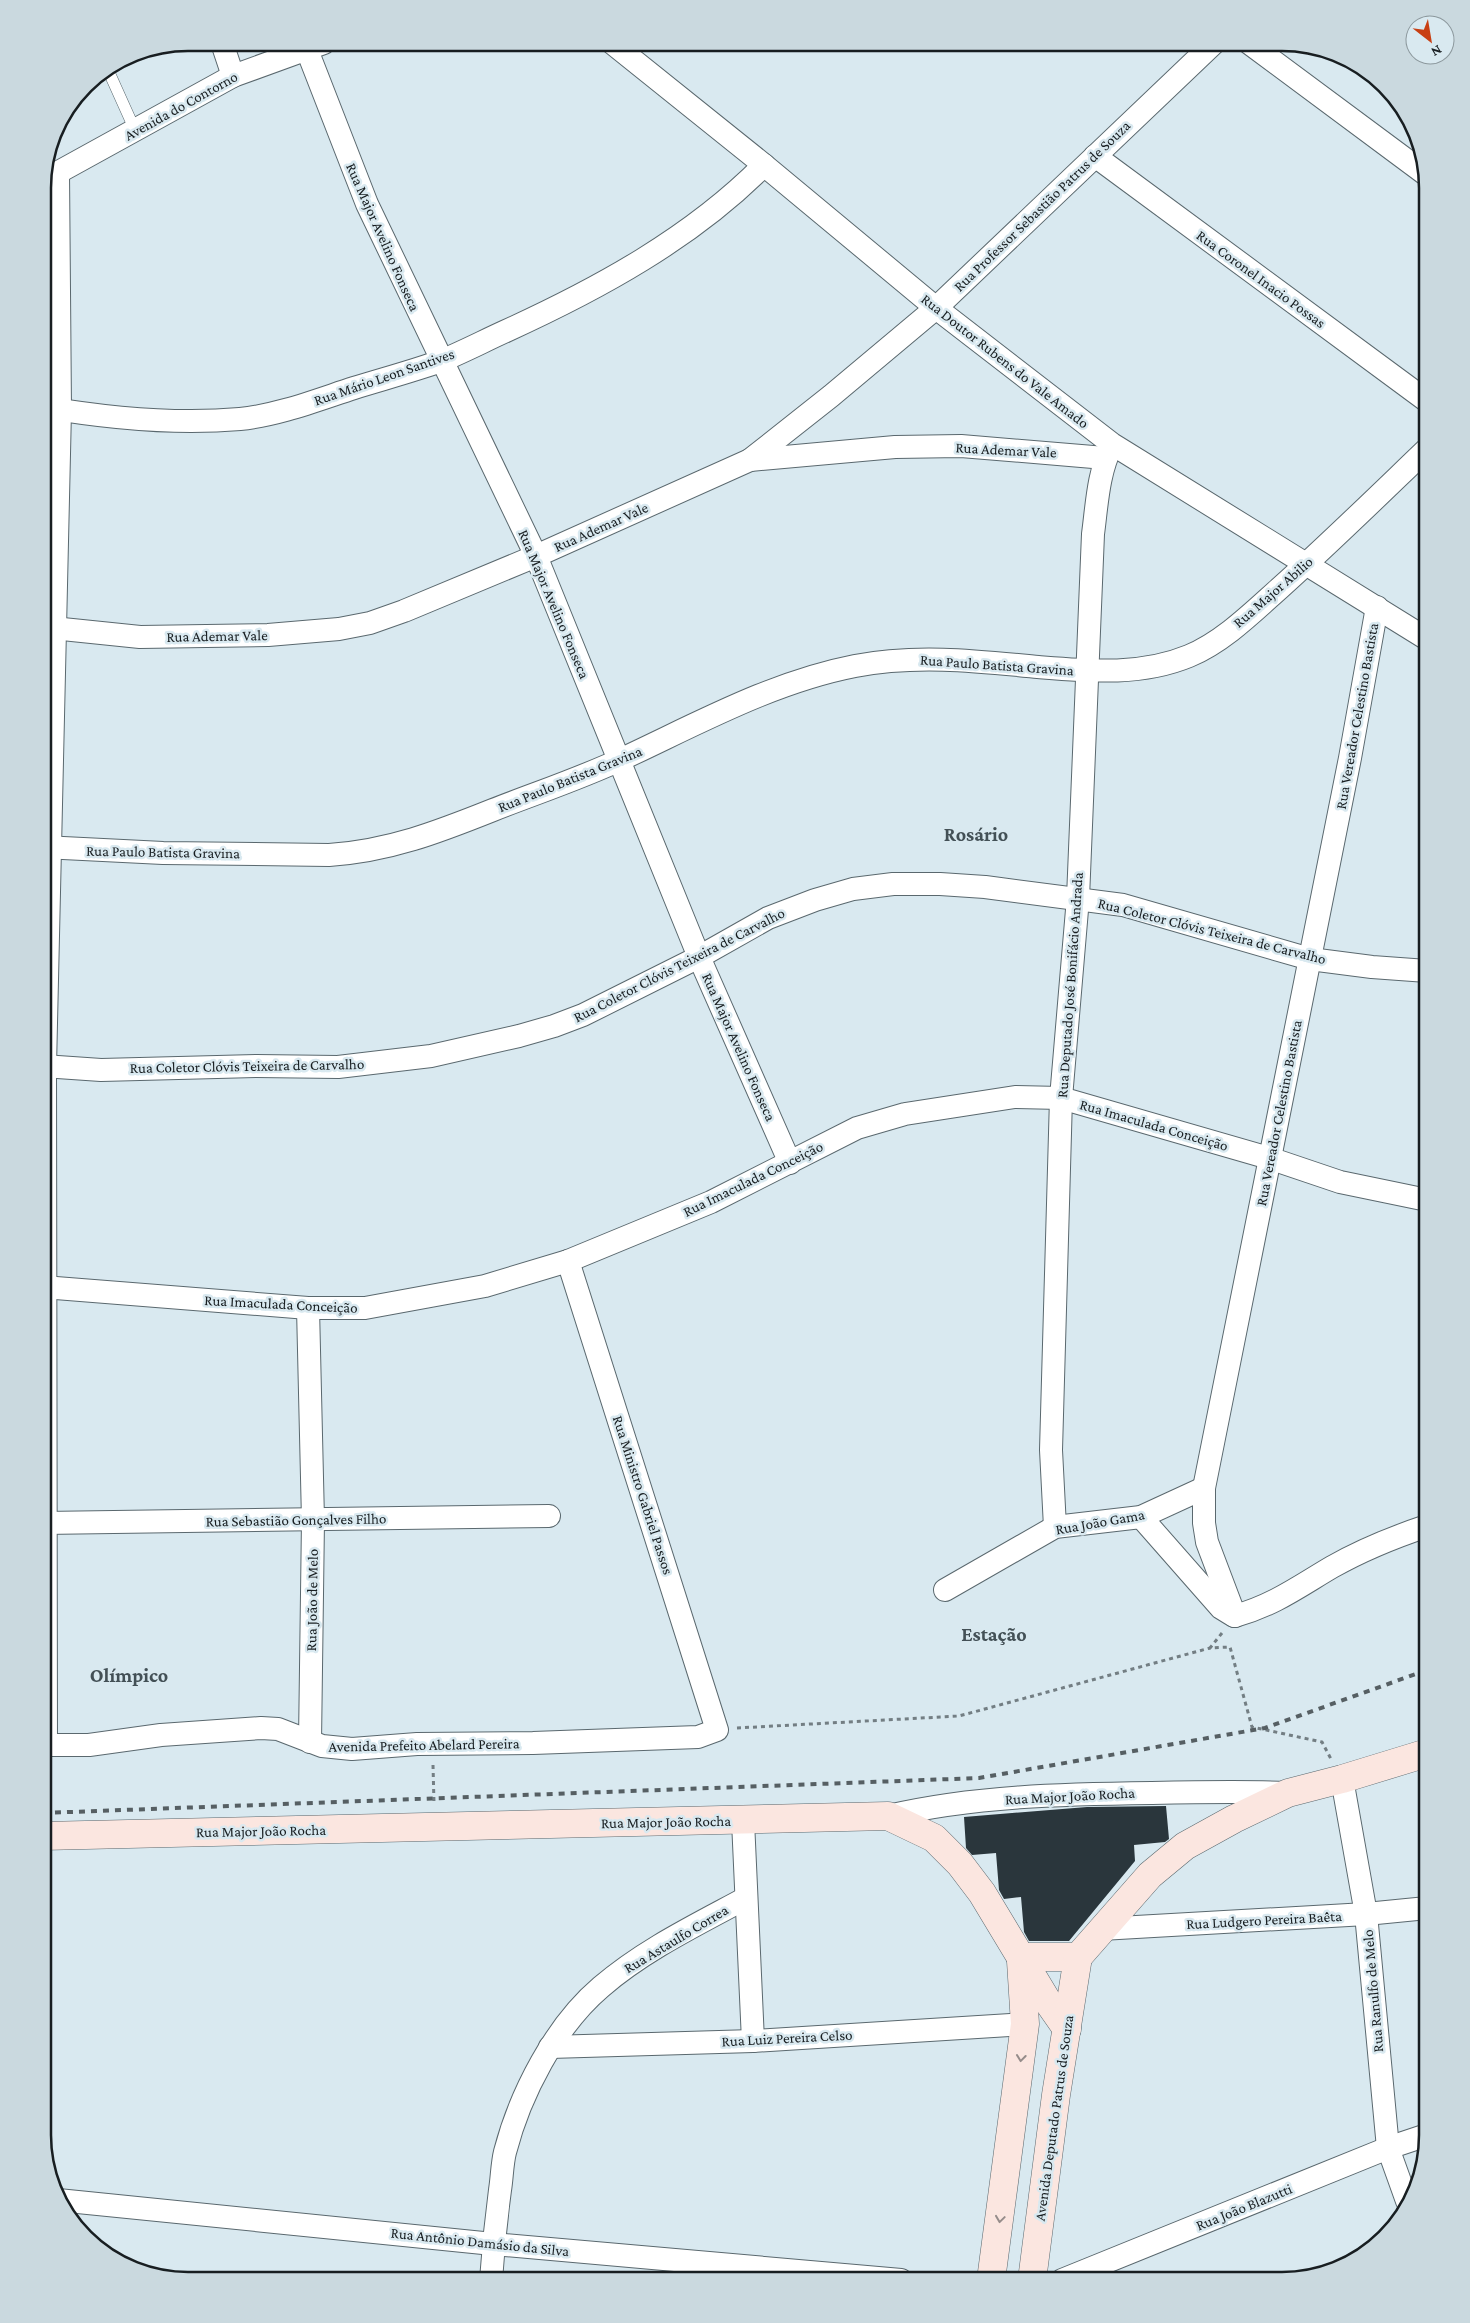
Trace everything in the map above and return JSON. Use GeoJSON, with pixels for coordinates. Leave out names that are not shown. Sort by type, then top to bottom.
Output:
{"type":"FeatureCollection","features":[{"type":"Feature","properties":{"kind":"main road","name":"Rua Major João Rocha"},"geometry":{"type":"LineString","coordinates":[[1025,2024],[1101,1929],[1162,1863],[1208,1833],[1288,1792],[1342,1779],[1419,1756]]}},
{"type":"Feature","properties":{"kind":"main road","name":"Rua Major João Rocha"},"geometry":{"type":"LineString","coordinates":[[51,1836],[888,1816]]}},
{"type":"Feature","properties":{"kind":"main road"},"geometry":{"type":"LineString","coordinates":[[888,1816],[934,1838],[960,1864],[982,1892],[1046,1998],[1067,2029]]}},
{"type":"Feature","properties":{"kind":"main road"},"geometry":{"type":"LineString","coordinates":[[1021,1957],[1078,1957]]}},
{"type":"Feature","properties":{"kind":"main road"},"geometry":{"type":"LineString","coordinates":[[992,2272],[1025,2024],[1021,1957]]}},
{"type":"Feature","properties":{"kind":"main road","name":"Avenida Deputado Patrus de Souza"},"geometry":{"type":"LineString","coordinates":[[1033,2272],[1056,2095],[1078,1957]]}},
{"type":"Feature","properties":{"kind":"main road"},"geometry":{"type":"LineString","coordinates":[[1016,2092],[1056,2095]]}},
{"type":"Feature","properties":{"kind":"street"},"geometry":{"type":"LineString","coordinates":[[225,52],[233,76]]}},
{"type":"Feature","properties":{"kind":"street","name":"Avenida do Contorno"},"geometry":{"type":"LineString","coordinates":[[52,176],[233,76],[297,52]]}},
{"type":"Feature","properties":{"kind":"street","name":"Rua Major Avelino Fonseca"},"geometry":{"type":"LineString","coordinates":[[317,52],[367,204],[536,556],[699,957],[790,1163]]}},
{"type":"Feature","properties":{"kind":"street","name":"Rua Doutor Rubens do Vale Amado"},"geometry":{"type":"LineString","coordinates":[[623,52],[764,165],[1109,451],[1307,564],[1419,633]]}},
{"type":"Feature","properties":{"kind":"street","name":"Rua Professor Sebastião Patrus de Souza"},"geometry":{"type":"LineString","coordinates":[[750,460],[831,396],[936,308],[1205,52]]}},
{"type":"Feature","properties":{"kind":"street"},"geometry":{"type":"LineString","coordinates":[[1261,52],[1417,168]]}},
{"type":"Feature","properties":{"kind":"street","name":"Rua Coronel Inacio Possas"},"geometry":{"type":"LineString","coordinates":[[1095,156],[1419,394]]}},
{"type":"Feature","properties":{"kind":"street","name":"Rua Mário Leon Santives"},"geometry":{"type":"LineString","coordinates":[[52,408],[152,421],[241,419],[284,411],[441,360],[539,316],[662,247],[710,214],[741,188],[764,165]]}},
{"type":"Feature","properties":{"kind":"street"},"geometry":{"type":"LineString","coordinates":[[52,395],[52,408]]}},
{"type":"Feature","properties":{"kind":"street","name":"Rua Ademar Vale"},"geometry":{"type":"LineString","coordinates":[[52,628],[140,637],[268,635],[339,629],[370,623],[404,611],[536,556],[750,460],[895,447],[961,446],[1109,451]]}},
{"type":"Feature","properties":{"kind":"street","name":"Rua Deputado José Bonifácio Andrada"},"geometry":{"type":"LineString","coordinates":[[1055,1527],[1051,1450],[1061,1098],[1078,898],[1093,534],[1100,484],[1109,451]]}},
{"type":"Feature","properties":{"kind":"street","name":"Rua Major Abilio"},"geometry":{"type":"LineString","coordinates":[[1087,671],[1144,670],[1165,665],[1207,648],[1307,564],[1419,458]]}},
{"type":"Feature","properties":{"kind":"street","name":"Rua Vereador Celestino Bastista"},"geometry":{"type":"LineString","coordinates":[[1235,1616],[1207,1542],[1204,1523],[1204,1488],[1366,673],[1376,607]]}},
{"type":"Feature","properties":{"kind":"street","name":"Rua Paulo Batista Gravina"},"geometry":{"type":"LineString","coordinates":[[52,848],[163,853],[329,855],[357,853],[408,842],[620,760],[728,708],[816,675],[858,665],[912,660],[949,660],[1087,671]]}},
{"type":"Feature","properties":{"kind":"street","name":"Rua Coletor Clóvis Teixeira de Carvalho"},"geometry":{"type":"LineString","coordinates":[[52,1067],[101,1070],[256,1066],[338,1067],[431,1056],[554,1026],[583,1015],[699,957],[768,918],[815,900],[853,890],[893,884],[940,884],[1078,898],[1123,905],[1310,958],[1372,967],[1419,970]]}},
{"type":"Feature","properties":{"kind":"street","name":"Rua Imaculada Conceição"},"geometry":{"type":"LineString","coordinates":[[51,1288],[308,1308],[365,1308],[485,1286],[568,1261],[711,1202],[857,1128],[905,1114],[1015,1098],[1061,1098],[1269,1158],[1340,1182],[1419,1198]]}},
{"type":"Feature","properties":{"kind":"street","name":"Rua Ministro Gabriel Passos"},"geometry":{"type":"LineString","coordinates":[[568,1261],[717,1730]]}},
{"type":"Feature","properties":{"kind":"street","name":"Rua João de Melo"},"geometry":{"type":"LineString","coordinates":[[308,1308],[313,1520],[310,1742]]}},
{"type":"Feature","properties":{"kind":"street","name":"Rua João Gama"},"geometry":{"type":"LineString","coordinates":[[945,1590],[1055,1527],[1140,1518],[1204,1488]]}},
{"type":"Feature","properties":{"kind":"street","name":"Rua Sebastião Gonçalves Filho"},"geometry":{"type":"LineString","coordinates":[[51,1523],[549,1516]]}},
{"type":"Feature","properties":{"kind":"street"},"geometry":{"type":"LineString","coordinates":[[1140,1518],[1215,1602],[1235,1616],[1263,1608],[1333,1567],[1382,1542],[1419,1529]]}},
{"type":"Feature","properties":{"kind":"street","name":"Avenida Prefeito Abelard Pereira"},"geometry":{"type":"LineString","coordinates":[[51,1745],[89,1745],[161,1736],[261,1728],[278,1729],[322,1746],[352,1749],[432,1744],[533,1743],[698,1737],[717,1730]]}},
{"type":"Feature","properties":{"kind":"street","name":"Rua Ranulfo de Melo"},"geometry":{"type":"LineString","coordinates":[[1342,1779],[1366,1914],[1388,2148],[1405,2196]]}},
{"type":"Feature","properties":{"kind":"street","name":"Rua Major João Rocha"},"geometry":{"type":"LineString","coordinates":[[888,1816],[936,1806],[1094,1794],[1288,1792]]}},
{"type":"Feature","properties":{"kind":"street"},"geometry":{"type":"LineString","coordinates":[[743,1820],[753,2041]]}},
{"type":"Feature","properties":{"kind":"street","name":"Rua Astaulfo Correa"},"geometry":{"type":"LineString","coordinates":[[491,2271],[493,2244],[505,2153],[532,2083],[550,2047],[583,2004],[614,1977],[646,1954],[746,1898]]}},
{"type":"Feature","properties":{"kind":"street","name":"Rua Ludgero Pereira Baêta"},"geometry":{"type":"LineString","coordinates":[[1101,1929],[1366,1914],[1419,1909]]}},
{"type":"Feature","properties":{"kind":"street","name":"Rua Luiz Pereira Celso"},"geometry":{"type":"LineString","coordinates":[[550,2047],[753,2041],[1025,2024]]}},
{"type":"Feature","properties":{"kind":"street","name":"Rua João Blazutti"},"geometry":{"type":"LineString","coordinates":[[1082,2272],[1388,2148],[1419,2138]]}},
{"type":"Feature","properties":{"kind":"street","name":"Rua Antônio Damásio da Silva"},"geometry":{"type":"LineString","coordinates":[[68,2201],[493,2244],[806,2272]]}},
{"type":"Feature","properties":{"kind":"lane"},"geometry":{"type":"LineString","coordinates":[[110,75],[135,130]]}},
{"type":"Feature","properties":{"kind":"path"},"geometry":{"type":"LineString","coordinates":[[1210,1648],[1235,1616]]}},
{"type":"Feature","properties":{"kind":"path"},"geometry":{"type":"LineString","coordinates":[[717,1730],[958,1716],[1210,1648],[1230,1647],[1252,1727],[1322,1742],[1342,1779]]}},
{"type":"Feature","properties":{"kind":"path"},"geometry":{"type":"LineString","coordinates":[[432,1744],[434,1827]]}},
{"type":"Feature","properties":{"kind":"building"},"geometry":{"type":"Polygon","coordinates":[[[1166,1806],[1169,1839],[1165,1842],[1134,1845],[1135,1861],[1069,1941],[1029,1941],[1024,1932],[1021,1897],[1004,1899],[999,1890],[996,1853],[972,1855],[966,1848],[964,1817],[1087,1807],[1166,1806]]]}},
{"type":"Feature","properties":{"kind":"railway"},"geometry":{"type":"LineString","coordinates":[[51,1813],[979,1778],[1265,1728],[1419,1673]]}},
{"type":"Feature","properties":{"kind":"district","name":"Rosário"},"geometry":{"type":"Point","coordinates":[976,834]}},
{"type":"Feature","properties":{"kind":"district","name":"Estação"},"geometry":{"type":"Point","coordinates":[994,1634]}},
{"type":"Feature","properties":{"kind":"district","name":"Olímpico"},"geometry":{"type":"Point","coordinates":[129,1675]}}]}
